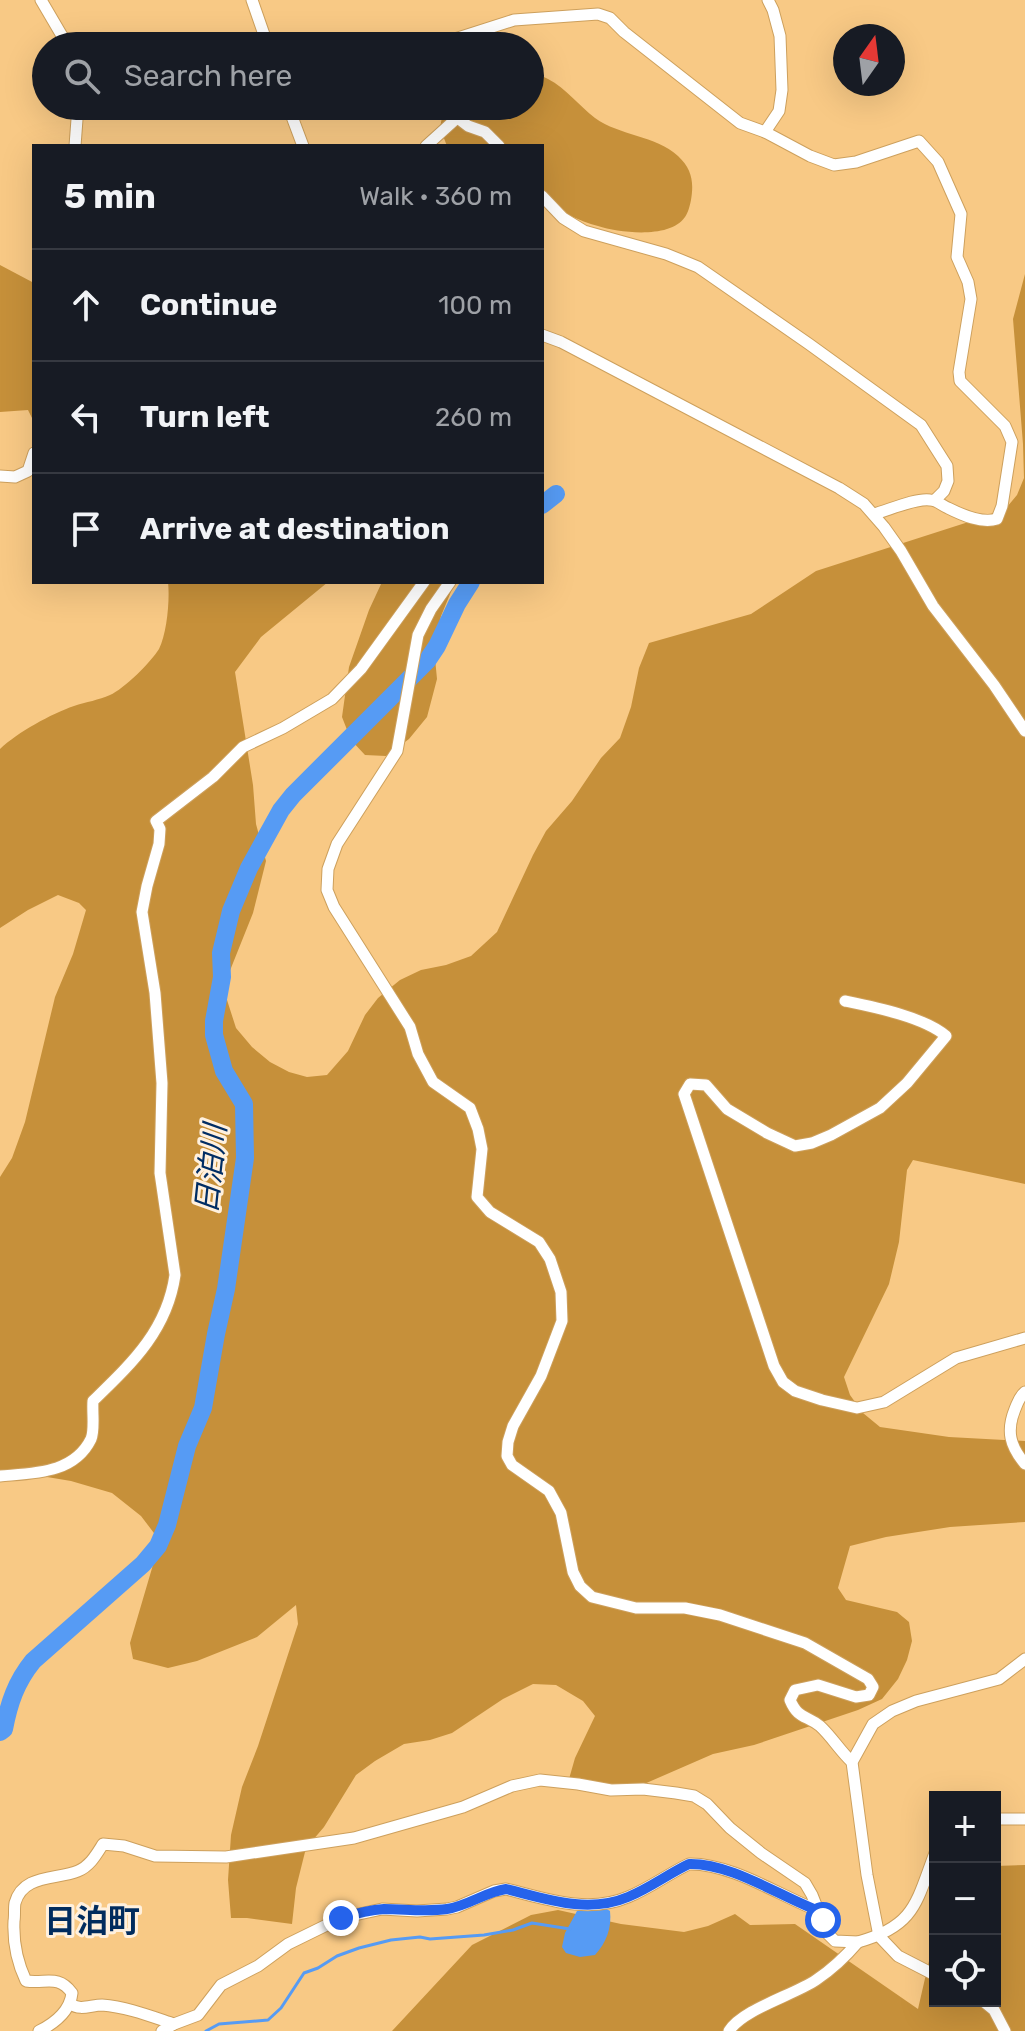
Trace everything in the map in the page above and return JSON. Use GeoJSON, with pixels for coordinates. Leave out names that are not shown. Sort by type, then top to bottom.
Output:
{"type":"FeatureCollection","features":[{"type":"Feature","properties":{"kind":"street"},"geometry":{"type":"LineString","coordinates":[[41,0],[60,32]]}},
{"type":"Feature","properties":{"kind":"street"},"geometry":{"type":"LineString","coordinates":[[252,0],[263,32]]}},
{"type":"Feature","properties":{"kind":"street"},"geometry":{"type":"LineString","coordinates":[[765,132],[779,111],[782,90],[780,36],[768,0]]}},
{"type":"Feature","properties":{"kind":"street"},"geometry":{"type":"LineString","coordinates":[[477,32],[514,20],[598,14],[610,18],[740,123],[765,132],[810,156],[834,165],[856,162],[919,141],[938,162],[961,214],[957,257],[968,282],[971,299],[960,381],[1005,426],[1012,442],[1002,506],[997,519],[991,521],[969,517],[935,500],[924,499],[874,514]]}},
{"type":"Feature","properties":{"kind":"street"},"geometry":{"type":"LineString","coordinates":[[75,144],[77,120]]}},
{"type":"Feature","properties":{"kind":"street"},"geometry":{"type":"LineString","coordinates":[[293,120],[302,144]]}},
{"type":"Feature","properties":{"kind":"street"},"geometry":{"type":"LineString","coordinates":[[428,144],[455,120]]}},
{"type":"Feature","properties":{"kind":"street"},"geometry":{"type":"LineString","coordinates":[[460,120],[485,132],[497,144]]}},
{"type":"Feature","properties":{"kind":"street"},"geometry":{"type":"LineString","coordinates":[[544,198],[563,218],[584,231],[666,254],[698,267],[921,425],[947,466],[948,481],[935,500]]}},
{"type":"Feature","properties":{"kind":"street"},"geometry":{"type":"LineString","coordinates":[[544,336],[839,488],[864,504],[901,551],[933,606],[1025,731]]}},
{"type":"Feature","properties":{"kind":"street"},"geometry":{"type":"LineString","coordinates":[[0,476],[15,477],[28,471],[32,459]]}},
{"type":"Feature","properties":{"kind":"street"},"geometry":{"type":"LineString","coordinates":[[0,1476],[66,1466],[81,1453],[92,1437],[93,1401],[133,1362],[164,1317],[172,1292],[175,1275],[160,1173],[162,1083],[155,993],[142,912],[159,844],[160,829],[156,821],[213,777],[243,747],[332,699],[361,669],[423,584]]}},
{"type":"Feature","properties":{"kind":"street"},"geometry":{"type":"LineString","coordinates":[[449,584],[418,635],[397,751],[337,844],[328,869],[327,890],[334,907],[410,1027],[418,1054],[433,1082],[470,1108],[482,1149],[477,1197],[490,1212],[539,1242],[550,1259],[561,1292],[562,1321],[541,1376],[513,1426],[507,1456],[512,1465],[549,1491],[561,1513],[573,1572],[580,1586],[592,1597],[636,1608],[685,1608],[720,1615],[805,1643],[868,1679],[873,1687],[869,1695],[856,1697],[818,1685],[795,1690],[790,1700],[795,1711],[820,1727],[852,1762]]}},
{"type":"Feature","properties":{"kind":"street"},"geometry":{"type":"LineString","coordinates":[[845,1001],[882,1009],[926,1024],[946,1036],[907,1083],[880,1108],[831,1135],[795,1146],[727,1109],[706,1085],[690,1084],[684,1094],[774,1366],[783,1382],[795,1391],[857,1408],[884,1402],[956,1358],[1025,1338]]}},
{"type":"Feature","properties":{"kind":"street"},"geometry":{"type":"LineString","coordinates":[[1025,1392],[1020,1396],[1009,1433],[1012,1445],[1025,1464]]}},
{"type":"Feature","properties":{"kind":"street"},"geometry":{"type":"LineString","coordinates":[[929,1972],[898,1956],[879,1936],[867,1875],[852,1762],[873,1724],[892,1711],[916,1701],[999,1679],[1025,1659]]}},
{"type":"Feature","properties":{"kind":"street"},"geometry":{"type":"LineString","coordinates":[[39,2031],[59,2018],[71,2004],[72,1993],[65,1983],[54,1980],[38,1983],[26,1981],[19,1966],[13,1935],[15,1902],[25,1887],[40,1879],[78,1871],[91,1863],[103,1844],[124,1846],[155,1856],[226,1857],[354,1838],[463,1807],[512,1786],[540,1780],[611,1790],[643,1789],[694,1796],[707,1804],[761,1853],[805,1883],[827,1933],[835,1941],[858,1942],[879,1936],[901,1923],[916,1903],[931,1863]]}},
{"type":"Feature","properties":{"kind":"street"},"geometry":{"type":"LineString","coordinates":[[1001,1819],[1025,1819]]}},
{"type":"Feature","properties":{"kind":"street"},"geometry":{"type":"LineString","coordinates":[[162,2031],[198,2015],[221,1985],[258,1966],[288,1944],[354,1914],[382,1909],[447,1909],[506,1889],[582,1906],[606,1903],[626,1898],[689,1864],[698,1863],[760,1884],[819,1911]]}},
{"type":"Feature","properties":{"kind":"street"},"geometry":{"type":"LineString","coordinates":[[729,2031],[764,2006],[816,1980],[858,1942]]}},
{"type":"Feature","properties":{"kind":"street"},"geometry":{"type":"LineString","coordinates":[[71,2004],[75,2008],[94,2005],[117,2007],[174,2024]]}},
{"type":"Feature","properties":{"kind":"street"},"geometry":{"type":"LineString","coordinates":[[990,2007],[1005,2031]]}},
{"type":"Feature","properties":{"kind":"shaded area"},"geometry":{"type":"Polygon","coordinates":[[[544,77],[605,124],[659,144],[678,156],[689,171],[692,182],[688,211],[678,224],[657,231],[619,231],[591,224],[544,203],[544,144],[446,144],[440,128],[441,120],[544,120],[544,77]]]}},
{"type":"Feature","properties":{"kind":"shaded area"},"geometry":{"type":"Polygon","coordinates":[[[0,265],[32,282],[32,418],[28,410],[0,412],[0,265]]]}},
{"type":"Feature","properties":{"kind":"shaded area"},"geometry":{"type":"Polygon","coordinates":[[[1025,274],[1025,1184],[913,1160],[907,1170],[899,1242],[889,1284],[844,1377],[850,1395],[863,1413],[880,1427],[949,1437],[1025,1441],[1025,1522],[950,1527],[850,1546],[838,1588],[846,1600],[897,1612],[909,1622],[912,1641],[907,1660],[898,1679],[882,1699],[754,1745],[713,1754],[628,1791],[569,1779],[575,1758],[595,1716],[583,1701],[556,1685],[533,1684],[503,1699],[452,1733],[404,1744],[356,1775],[324,1827],[306,1848],[296,1888],[292,1924],[231,1918],[228,1880],[231,1835],[242,1787],[298,1624],[296,1605],[257,1637],[197,1661],[168,1668],[133,1659],[130,1643],[160,1541],[141,1516],[112,1493],[47,1477],[0,1477],[0,1177],[12,1158],[25,1122],[55,997],[73,954],[86,910],[79,903],[58,895],[0,928],[0,749],[25,730],[74,706],[110,695],[137,675],[162,642],[168,584],[326,584],[261,637],[235,672],[256,824],[266,861],[253,913],[227,978],[227,1000],[236,1028],[270,1062],[307,1077],[327,1075],[348,1051],[365,1015],[378,998],[400,980],[421,970],[471,956],[497,932],[546,831],[572,801],[601,758],[620,738],[649,643],[751,614],[816,571],[1007,507],[1017,495],[1024,478],[1013,319],[1025,274]]]}},
{"type":"Feature","properties":{"kind":"shaded area"},"geometry":{"type":"Polygon","coordinates":[[[381,584],[454,584],[441,616],[434,648],[437,679],[427,717],[409,739],[386,756],[365,755],[351,740],[342,717],[349,667],[381,584]]]}},
{"type":"Feature","properties":{"kind":"shaded area"},"geometry":{"type":"Polygon","coordinates":[[[1025,1865],[1025,2031],[392,2031],[472,1945],[531,1915],[558,1910],[621,1924],[684,1932],[735,1914],[750,1925],[795,1924],[918,2009],[929,1961],[929,2007],[1001,2007],[1001,1866],[1025,1865]]]}},
{"type":"Feature","properties":{"kind":"water"},"geometry":{"type":"Polygon","coordinates":[[[587,1908],[610,1911],[605,1940],[595,1955],[580,1957],[566,1953],[562,1947],[565,1933],[577,1911],[587,1908]]]}},
{"type":"Feature","properties":{"kind":"waterway","name":"日泊川"},"geometry":{"type":"LineString","coordinates":[[544,503],[556,494]]}},
{"type":"Feature","properties":{"kind":"waterway","name":"日泊川"},"geometry":{"type":"LineString","coordinates":[[0,1732],[4,1729],[18,1685],[33,1661],[143,1564],[158,1546],[167,1525],[187,1446],[203,1408],[226,1289],[245,1158],[244,1104],[224,1071],[214,1035],[222,977],[221,953],[231,911],[249,868],[281,810],[427,661],[470,584]]}},
{"type":"Feature","properties":{"kind":"waterway"},"geometry":{"type":"LineString","coordinates":[[206,2031],[219,2024],[268,2020],[281,2008],[304,1973],[359,1948],[391,1940],[484,1935],[532,1923],[570,1929]]}},
{"type":"Feature","properties":{"kind":"district","name":"日泊町"},"geometry":{"type":"Point","coordinates":[92,1921]}},
{"type":"Feature","properties":{"kind":"route"},"geometry":{"type":"LineString","coordinates":[[341,1918],[382,1909],[447,1909],[506,1889],[582,1906],[606,1903],[626,1898],[678,1869],[698,1863],[760,1884],[819,1911],[823,1920]]}}]}
